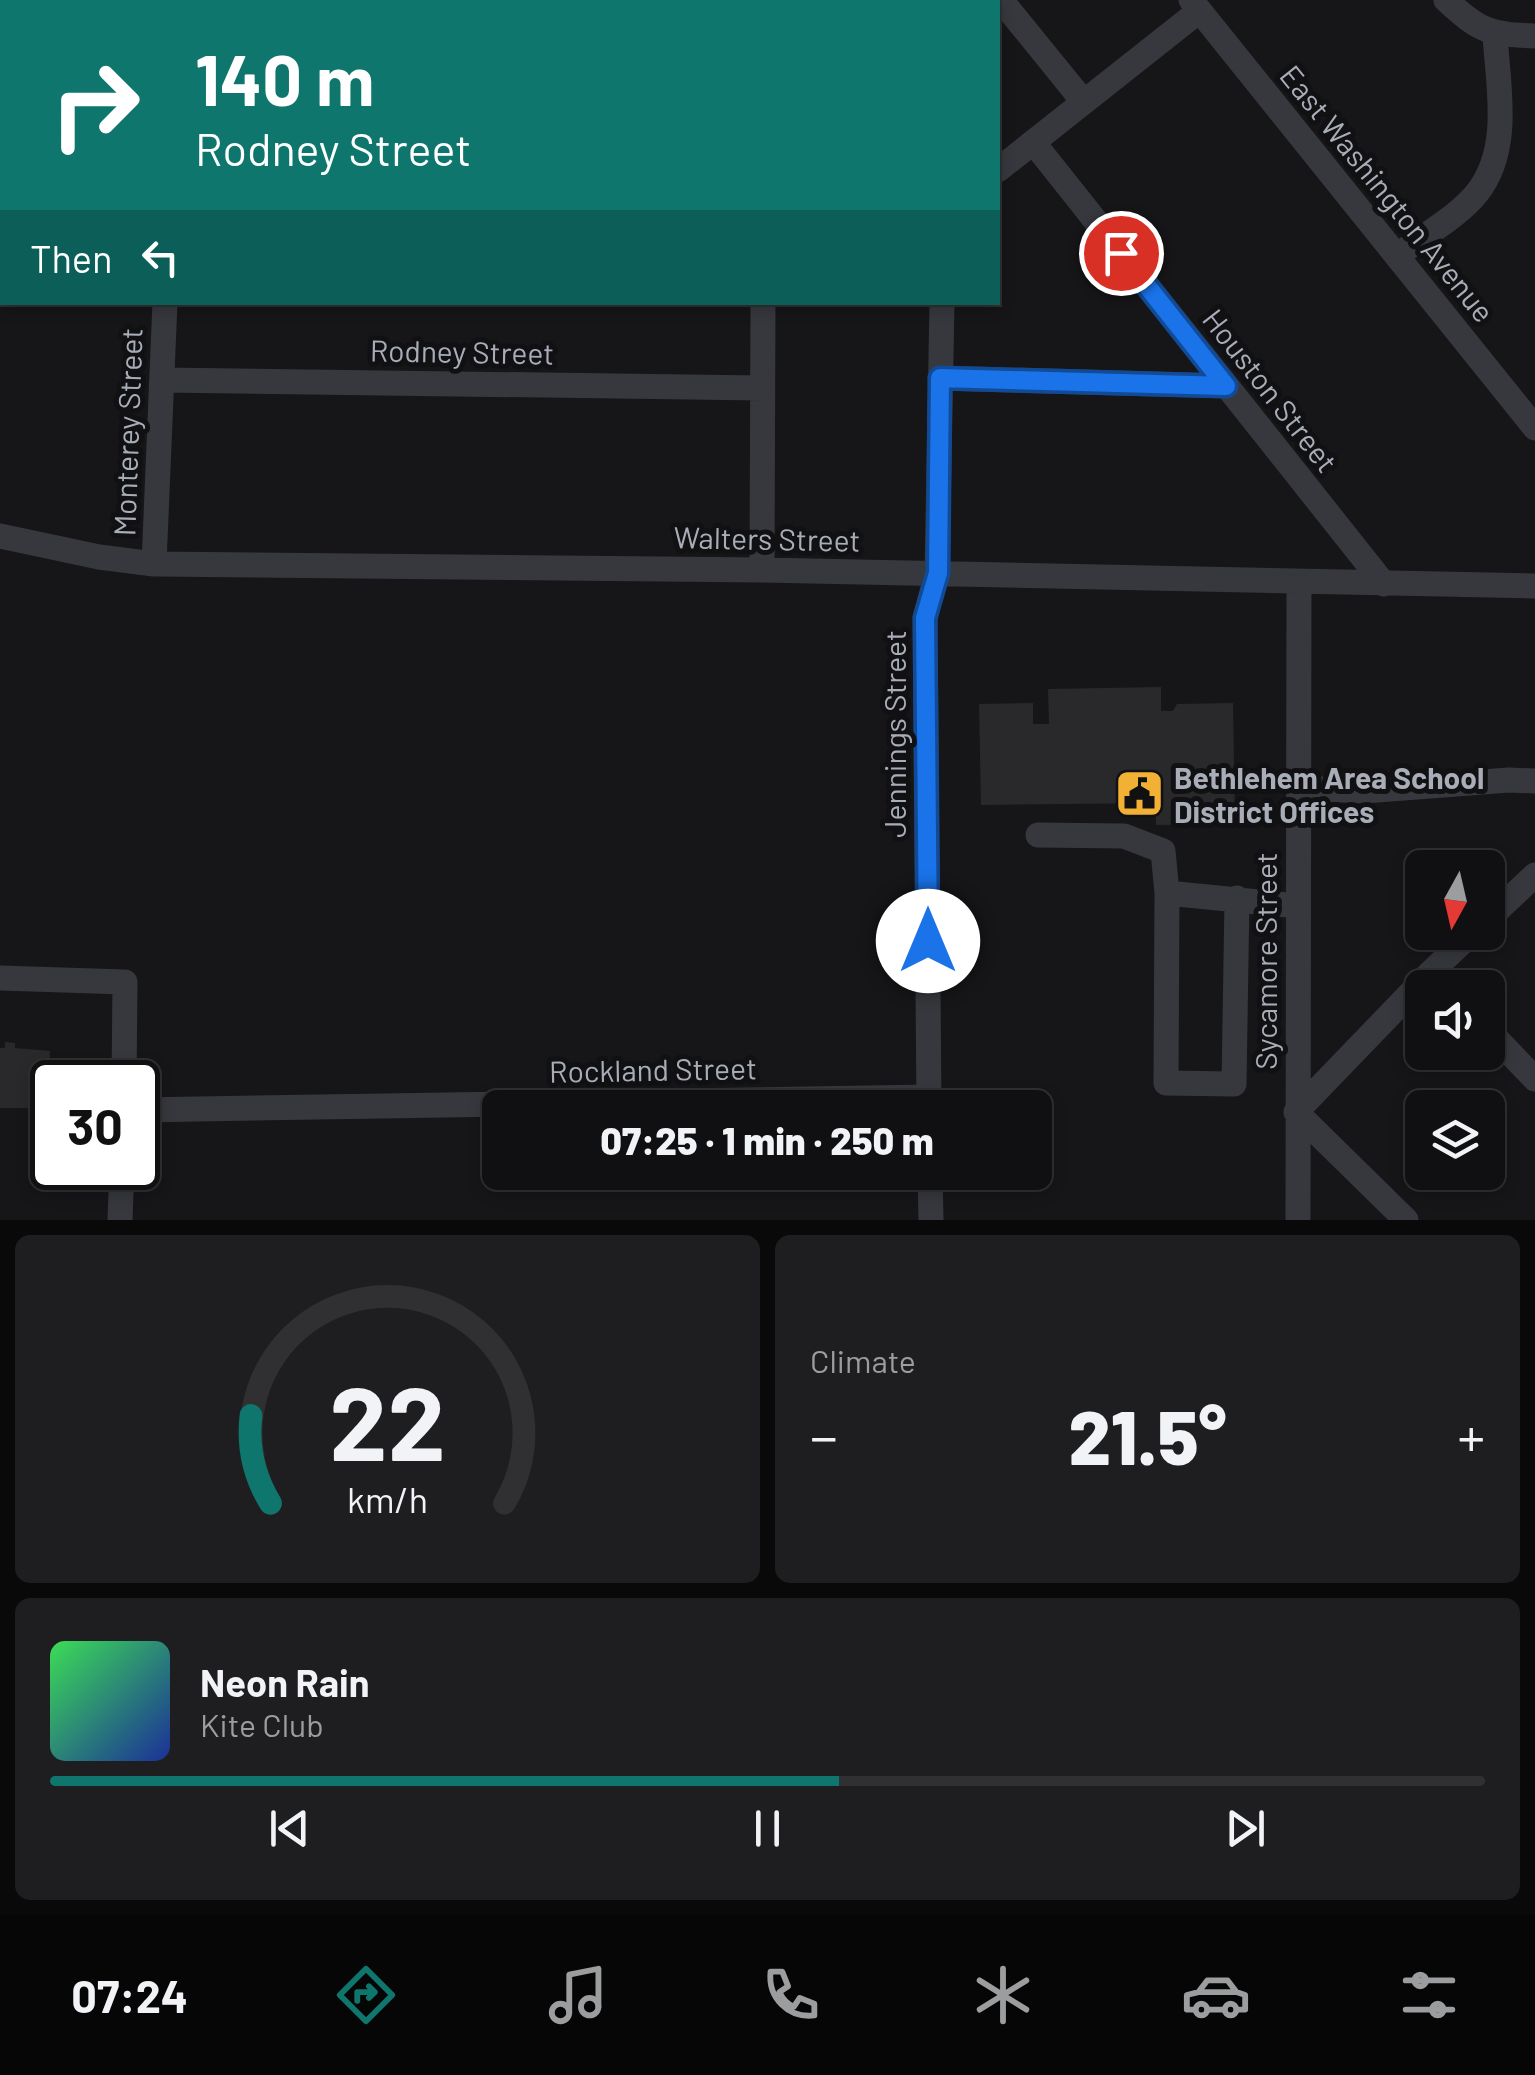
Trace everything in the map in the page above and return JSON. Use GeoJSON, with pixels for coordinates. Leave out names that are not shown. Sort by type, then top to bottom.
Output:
{"type":"FeatureCollection","features":[{"type":"Feature","properties":{"kind":"street"},"geometry":{"type":"LineString","coordinates":[[1001,0],[1083,101]]}},
{"type":"Feature","properties":{"kind":"street"},"geometry":{"type":"LineString","coordinates":[[1446,0],[1465,17],[1496,35],[1535,36]]}},
{"type":"Feature","properties":{"kind":"street"},"geometry":{"type":"LineString","coordinates":[[1000,168],[1195,6]]}},
{"type":"Feature","properties":{"kind":"street","name":"East Washington Avenue"},"geometry":{"type":"LineString","coordinates":[[1195,6],[1535,428]]}},
{"type":"Feature","properties":{"kind":"street"},"geometry":{"type":"LineString","coordinates":[[1398,256],[1470,200],[1492,166],[1500,136],[1496,35]]}},
{"type":"Feature","properties":{"kind":"street","name":"Houston Street"},"geometry":{"type":"LineString","coordinates":[[1032,142],[1384,584]]}},
{"type":"Feature","properties":{"kind":"street","name":"Monterey Street"},"geometry":{"type":"LineString","coordinates":[[154,564],[164,305]]}},
{"type":"Feature","properties":{"kind":"street"},"geometry":{"type":"LineString","coordinates":[[762,570],[763,305]]}},
{"type":"Feature","properties":{"kind":"street","name":"Jennings Street"},"geometry":{"type":"LineString","coordinates":[[929,1090],[925,618],[938,573],[942,305]]}},
{"type":"Feature","properties":{"kind":"street"},"geometry":{"type":"LineString","coordinates":[[940,378],[1226,386]]}},
{"type":"Feature","properties":{"kind":"street","name":"Rodney Street"},"geometry":{"type":"LineString","coordinates":[[162,380],[761,388]]}},
{"type":"Feature","properties":{"kind":"street","name":"Walters Street"},"geometry":{"type":"LineString","coordinates":[[0,536],[154,564],[762,570],[1535,586]]}},
{"type":"Feature","properties":{"kind":"street","name":"Sycamore Street"},"geometry":{"type":"LineString","coordinates":[[1298,1220],[1299,582]]}},
{"type":"Feature","properties":{"kind":"street"},"geometry":{"type":"LineString","coordinates":[[1298,788],[1364,791],[1535,780]]}},
{"type":"Feature","properties":{"kind":"street"},"geometry":{"type":"LineString","coordinates":[[1038,835],[1124,836],[1163,851],[1167,893],[1166,1083],[1234,1084],[1237,898]]}},
{"type":"Feature","properties":{"kind":"street"},"geometry":{"type":"LineString","coordinates":[[1505,903],[1535,875]]}},
{"type":"Feature","properties":{"kind":"street"},"geometry":{"type":"LineString","coordinates":[[1167,893],[1298,906]]}},
{"type":"Feature","properties":{"kind":"street"},"geometry":{"type":"LineString","coordinates":[[0,978],[125,982],[124,1060]]}},
{"type":"Feature","properties":{"kind":"street"},"geometry":{"type":"LineString","coordinates":[[1405,1011],[1296,1112],[1406,1220]]}},
{"type":"Feature","properties":{"kind":"street"},"geometry":{"type":"LineString","coordinates":[[1505,1048],[1535,1079]]}},
{"type":"Feature","properties":{"kind":"street","name":"Rockland Street"},"geometry":{"type":"LineString","coordinates":[[160,1110],[482,1107]]}},
{"type":"Feature","properties":{"kind":"street"},"geometry":{"type":"LineString","coordinates":[[120,1220],[121,1190]]}},
{"type":"Feature","properties":{"kind":"street"},"geometry":{"type":"LineString","coordinates":[[930,1190],[931,1220]]}},
{"type":"Feature","properties":{"kind":"building"},"geometry":{"type":"Polygon","coordinates":[[[1161,687],[1161,711],[1173,711],[1177,704],[1233,703],[1235,824],[1156,825],[1156,803],[981,805],[979,704],[1033,703],[1033,724],[1049,724],[1048,689],[1161,687]]]}},
{"type":"Feature","properties":{"kind":"building"},"geometry":{"type":"Polygon","coordinates":[[[5,1042],[15,1043],[15,1048],[50,1051],[50,1060],[30,1060],[29,1108],[0,1108],[0,1048],[5,1048],[5,1042]]]}},
{"type":"Feature","properties":{"kind":"place","name":"Bethlehem Area School District Offices"},"geometry":{"type":"Point","coordinates":[1139,794]}},
{"type":"Feature","properties":{"kind":"route"},"geometry":{"type":"LineString","coordinates":[[928,941],[925,618],[938,573],[940,378],[1226,386],[1121,253]]}}]}
